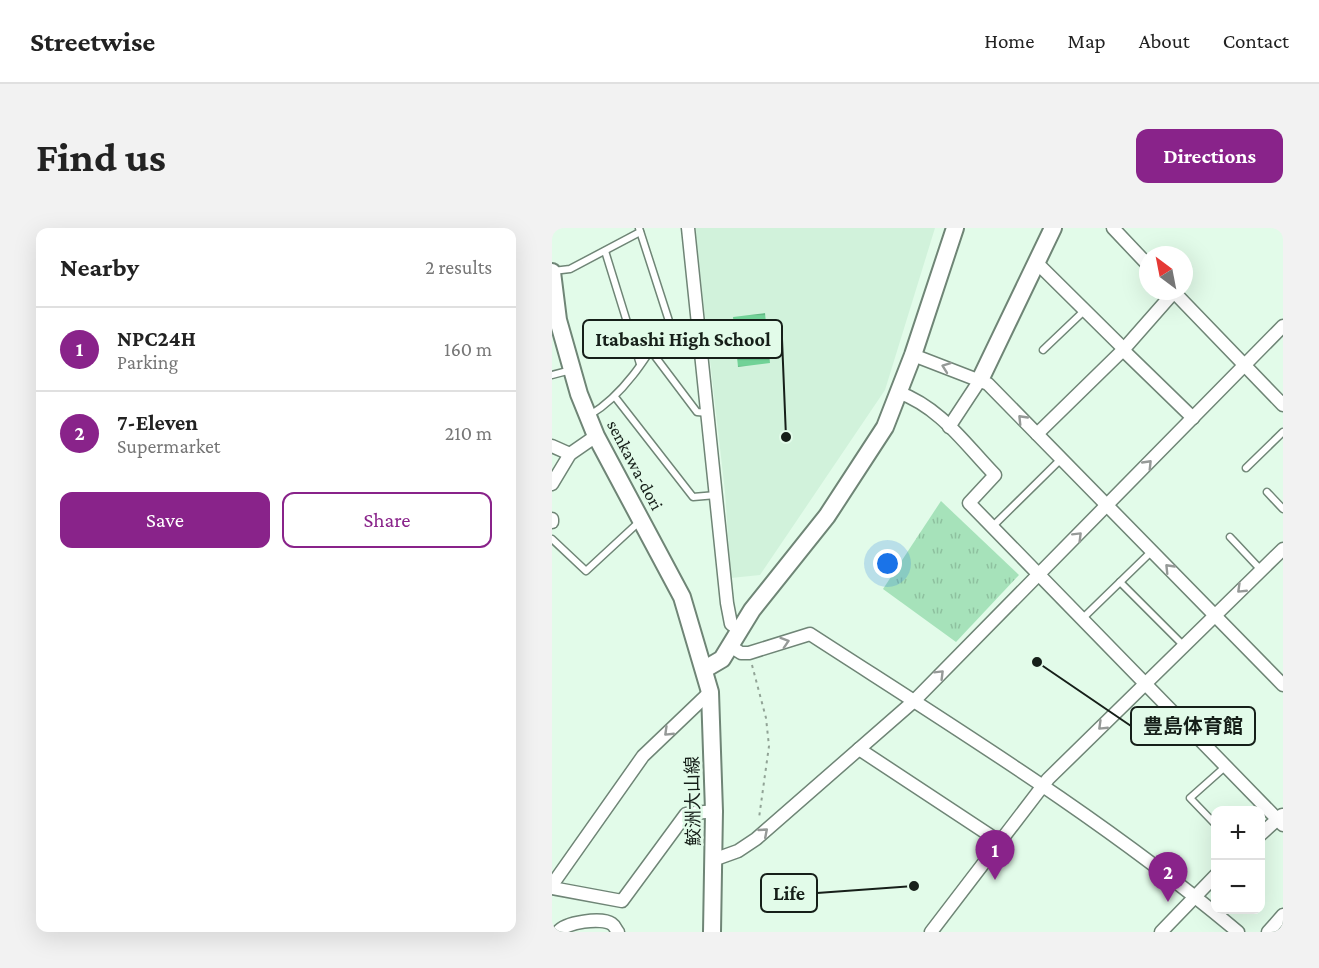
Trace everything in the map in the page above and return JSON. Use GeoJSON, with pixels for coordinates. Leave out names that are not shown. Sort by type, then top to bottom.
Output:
{"type":"FeatureCollection","features":[{"type":"Feature","properties":{"kind":"main road"},"geometry":{"type":"LineString","coordinates":[[705,669],[722,659],[752,610],[827,516],[885,427],[913,355],[955,228]]}},
{"type":"Feature","properties":{"kind":"main road"},"geometry":{"type":"LineString","coordinates":[[980,380],[1053,228]]}},
{"type":"Feature","properties":{"kind":"main road","name":"senkawa-dori"},"geometry":{"type":"LineString","coordinates":[[552,272],[558,320],[571,370],[587,417],[682,597],[705,669]]}},
{"type":"Feature","properties":{"kind":"main road","name":"鮫洲大山線"},"geometry":{"type":"LineString","coordinates":[[705,669],[710,692],[714,811],[712,932]]}},
{"type":"Feature","properties":{"kind":"street"},"geometry":{"type":"LineString","coordinates":[[688,228],[727,603],[731,624],[740,630]]}},
{"type":"Feature","properties":{"kind":"street"},"geometry":{"type":"LineString","coordinates":[[1114,228],[1139,255]]}},
{"type":"Feature","properties":{"kind":"street"},"geometry":{"type":"LineString","coordinates":[[1036,262],[1193,418]]}},
{"type":"Feature","properties":{"kind":"street"},"geometry":{"type":"LineString","coordinates":[[1037,434],[1123,349],[1167,300]]}},
{"type":"Feature","properties":{"kind":"street"},"geometry":{"type":"LineString","coordinates":[[1182,300],[1283,405]]}},
{"type":"Feature","properties":{"kind":"street"},"geometry":{"type":"LineString","coordinates":[[713,860],[738,851],[756,839],[914,701],[1283,326]]}},
{"type":"Feature","properties":{"kind":"street"},"geometry":{"type":"LineString","coordinates":[[913,355],[988,384],[1283,685]]}},
{"type":"Feature","properties":{"kind":"street"},"geometry":{"type":"LineString","coordinates":[[949,427],[980,380]]}},
{"type":"Feature","properties":{"kind":"street"},"geometry":{"type":"LineString","coordinates":[[898,392],[920,399],[941,415],[949,427],[995,475],[969,503],[1226,766],[1281,819],[1265,831]]}},
{"type":"Feature","properties":{"kind":"street"},"geometry":{"type":"LineString","coordinates":[[552,484],[570,454],[596,436]]}},
{"type":"Feature","properties":{"kind":"street"},"geometry":{"type":"LineString","coordinates":[[552,446],[570,454]]}},
{"type":"Feature","properties":{"kind":"street"},"geometry":{"type":"LineString","coordinates":[[931,932],[1042,787],[1283,549]]}},
{"type":"Feature","properties":{"kind":"street"},"geometry":{"type":"LineString","coordinates":[[730,646],[741,653],[749,653],[810,634],[1042,787],[1194,895],[1238,932]]}},
{"type":"Feature","properties":{"kind":"street"},"geometry":{"type":"LineString","coordinates":[[710,692],[643,756],[552,887],[622,901],[686,814],[714,811]]}},
{"type":"Feature","properties":{"kind":"street"},"geometry":{"type":"LineString","coordinates":[[859,749],[1000,842]]}},
{"type":"Feature","properties":{"kind":"street"},"geometry":{"type":"LineString","coordinates":[[1161,932],[1211,879]]}},
{"type":"Feature","properties":{"kind":"street"},"geometry":{"type":"LineString","coordinates":[[1268,932],[1283,915]]}},
{"type":"Feature","properties":{"kind":"street"},"geometry":{"type":"LineString","coordinates":[[558,932],[564,925],[574,922],[606,922],[612,924],[618,932]]}},
{"type":"Feature","properties":{"kind":"lane"},"geometry":{"type":"LineString","coordinates":[[552,272],[570,269],[640,230],[669,321],[651,351],[615,397],[587,417]]}},
{"type":"Feature","properties":{"kind":"lane"},"geometry":{"type":"LineString","coordinates":[[605,251],[640,364]]}},
{"type":"Feature","properties":{"kind":"lane"},"geometry":{"type":"LineString","coordinates":[[1043,350],[1085,310]]}},
{"type":"Feature","properties":{"kind":"lane"},"geometry":{"type":"LineString","coordinates":[[651,351],[697,412],[708,413]]}},
{"type":"Feature","properties":{"kind":"lane"},"geometry":{"type":"LineString","coordinates":[[552,375],[571,370]]}},
{"type":"Feature","properties":{"kind":"lane"},"geometry":{"type":"LineString","coordinates":[[615,397],[693,496],[717,495]]}},
{"type":"Feature","properties":{"kind":"lane"},"geometry":{"type":"LineString","coordinates":[[1246,468],[1283,432]]}},
{"type":"Feature","properties":{"kind":"lane"},"geometry":{"type":"LineString","coordinates":[[992,527],[1061,459]]}},
{"type":"Feature","properties":{"kind":"lane"},"geometry":{"type":"LineString","coordinates":[[1267,492],[1283,509]]}},
{"type":"Feature","properties":{"kind":"lane"},"geometry":{"type":"LineString","coordinates":[[552,539],[586,571],[642,519]]}},
{"type":"Feature","properties":{"kind":"lane"},"geometry":{"type":"LineString","coordinates":[[1230,537],[1261,570]]}},
{"type":"Feature","properties":{"kind":"lane"},"geometry":{"type":"LineString","coordinates":[[1083,618],[1152,551]]}},
{"type":"Feature","properties":{"kind":"lane"},"geometry":{"type":"LineString","coordinates":[[1120,582],[1184,646]]}},
{"type":"Feature","properties":{"kind":"lane"},"geometry":{"type":"LineString","coordinates":[[1211,821],[1190,798],[1226,766]]}},
{"type":"Feature","properties":{"kind":"path"},"geometry":{"type":"LineString","coordinates":[[749,653],[766,718],[769,746],[756,839]]}},
{"type":"Feature","properties":{"kind":"shaded area"},"geometry":{"type":"Polygon","coordinates":[[[695,228],[935,228],[885,390],[760,575],[731,578],[725,492],[695,228]]]}},
{"type":"Feature","properties":{"kind":"shaded area"},"geometry":{"type":"Polygon","coordinates":[[[765,313],[770,363],[738,367],[733,317],[765,313]]]}},
{"type":"Feature","properties":{"kind":"green space"},"geometry":{"type":"Polygon","coordinates":[[[941,501],[1019,575],[956,642],[883,589],[941,501]]]}},
{"type":"Feature","properties":{"kind":"place","name":"Itabashi High School"},"geometry":{"type":"Point","coordinates":[786,437]}},
{"type":"Feature","properties":{"kind":"place","name":"豊島体育館"},"geometry":{"type":"Point","coordinates":[1037,662]}},
{"type":"Feature","properties":{"kind":"place","name":"NPC24H"},"geometry":{"type":"Point","coordinates":[995,880]}},
{"type":"Feature","properties":{"kind":"place","name":"Life"},"geometry":{"type":"Point","coordinates":[914,886]}},
{"type":"Feature","properties":{"kind":"place","name":"7-Eleven"},"geometry":{"type":"Point","coordinates":[1168,902]}}]}
